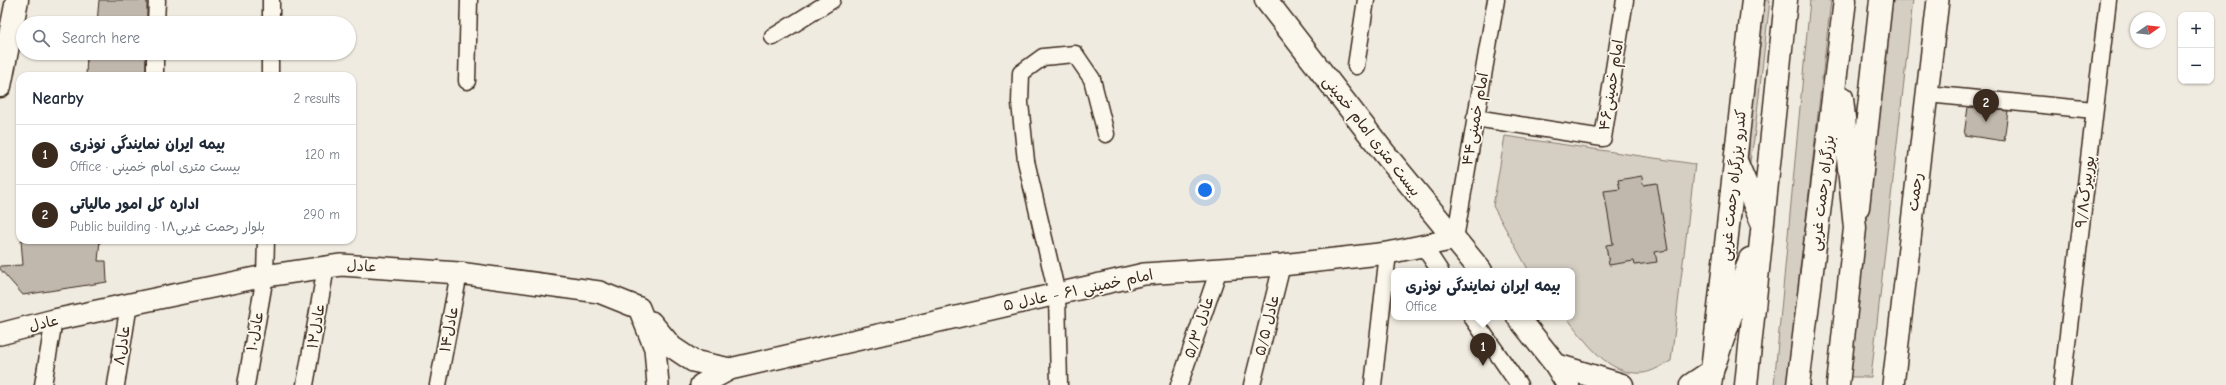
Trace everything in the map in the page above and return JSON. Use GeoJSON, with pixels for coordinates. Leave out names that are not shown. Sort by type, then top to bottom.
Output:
{"type":"FeatureCollection","features":[{"type":"Feature","properties":{"kind":"main road"},"geometry":{"type":"LineString","coordinates":[[0,86],[17,0]]}},
{"type":"Feature","properties":{"kind":"main road","name":"بیست متری امام خمینی"},"geometry":{"type":"LineString","coordinates":[[1266,0],[1385,154],[1479,268]]}},
{"type":"Feature","properties":{"kind":"main road","name":"کندرو بزرگراه رحمت غربی"},"geometry":{"type":"LineString","coordinates":[[1711,378],[1753,0]]}},
{"type":"Feature","properties":{"kind":"main road"},"geometry":{"type":"LineString","coordinates":[[1746,385],[1786,0]]}},
{"type":"Feature","properties":{"kind":"main road","name":"بزرگراه رحمت غربی"},"geometry":{"type":"LineString","coordinates":[[1798,385],[1845,0]]}},
{"type":"Feature","properties":{"kind":"main road"},"geometry":{"type":"LineString","coordinates":[[1838,385],[1881,0]]}},
{"type":"Feature","properties":{"kind":"main road"},"geometry":{"type":"LineString","coordinates":[[1838,59],[1855,228]]}},
{"type":"Feature","properties":{"kind":"main road"},"geometry":{"type":"LineString","coordinates":[[1691,385],[1711,378],[1762,223],[1736,161]]}},
{"type":"Feature","properties":{"kind":"main road"},"geometry":{"type":"LineString","coordinates":[[1520,320],[1556,365],[1568,385]]}},
{"type":"Feature","properties":{"kind":"main road"},"geometry":{"type":"LineString","coordinates":[[1556,365],[1622,385]]}},
{"type":"Feature","properties":{"kind":"street"},"geometry":{"type":"LineString","coordinates":[[156,16],[157,0]]}},
{"type":"Feature","properties":{"kind":"street"},"geometry":{"type":"LineString","coordinates":[[271,0],[271,16]]}},
{"type":"Feature","properties":{"kind":"street"},"geometry":{"type":"LineString","coordinates":[[467,81],[469,0]]}},
{"type":"Feature","properties":{"kind":"street"},"geometry":{"type":"LineString","coordinates":[[773,37],[832,0]]}},
{"type":"Feature","properties":{"kind":"street"},"geometry":{"type":"LineString","coordinates":[[1356,66],[1366,0]]}},
{"type":"Feature","properties":{"kind":"street","name":"۴۴امام خمینی"},"geometry":{"type":"LineString","coordinates":[[1455,239],[1496,0]]}},
{"type":"Feature","properties":{"kind":"street","name":"امام خمینی۴۶"},"geometry":{"type":"LineString","coordinates":[[1475,118],[1603,138],[1625,0]]}},
{"type":"Feature","properties":{"kind":"street","name":"رحمت"},"geometry":{"type":"LineString","coordinates":[[1893,385],[1938,0]]}},
{"type":"Feature","properties":{"kind":"street","name":"پوربیرک۹/۸"},"geometry":{"type":"LineString","coordinates":[[2062,385],[2108,0]]}},
{"type":"Feature","properties":{"kind":"street"},"geometry":{"type":"LineString","coordinates":[[1059,385],[1057,294],[1026,161],[1020,103],[1021,73],[1043,57],[1075,54],[1092,79],[1106,134]]}},
{"type":"Feature","properties":{"kind":"street"},"geometry":{"type":"LineString","coordinates":[[155,60],[155,72]]}},
{"type":"Feature","properties":{"kind":"street"},"geometry":{"type":"LineString","coordinates":[[270,60],[270,72]]}},
{"type":"Feature","properties":{"kind":"street"},"geometry":{"type":"LineString","coordinates":[[1927,94],[2094,110]]}},
{"type":"Feature","properties":{"kind":"street","name":"امام خمینی ۶۱ - عادل ۵"},"geometry":{"type":"LineString","coordinates":[[701,385],[730,369],[1144,274],[1282,265],[1388,253],[1424,247],[1455,239]]}},
{"type":"Feature","properties":{"kind":"street","name":"عادل۱۰"},"geometry":{"type":"LineString","coordinates":[[246,385],[265,276],[266,244]]}},
{"type":"Feature","properties":{"kind":"street"},"geometry":{"type":"LineString","coordinates":[[1424,247],[1438,268]]}},
{"type":"Feature","properties":{"kind":"street"},"geometry":{"type":"LineString","coordinates":[[1373,385],[1388,253]]}},
{"type":"Feature","properties":{"kind":"street","name":"عادل"},"geometry":{"type":"LineString","coordinates":[[3,332],[265,276],[326,267],[355,265],[459,273],[599,292],[639,308]]}},
{"type":"Feature","properties":{"kind":"street","name":"عادل ۵/۵"},"geometry":{"type":"LineString","coordinates":[[1252,385],[1282,265]]}},
{"type":"Feature","properties":{"kind":"street","name":"عادل۱۲"},"geometry":{"type":"LineString","coordinates":[[305,385],[326,267]]}},
{"type":"Feature","properties":{"kind":"street","name":"عادل ۵/۳"},"geometry":{"type":"LineString","coordinates":[[1179,385],[1219,269]]}},
{"type":"Feature","properties":{"kind":"street","name":"عادل۱۴"},"geometry":{"type":"LineString","coordinates":[[438,385],[459,273]]}},
{"type":"Feature","properties":{"kind":"street","name":"۸عادل"},"geometry":{"type":"LineString","coordinates":[[116,385],[129,304]]}},
{"type":"Feature","properties":{"kind":"street"},"geometry":{"type":"LineString","coordinates":[[639,308],[655,348],[658,385]]}},
{"type":"Feature","properties":{"kind":"street","name":"امام خمینی ۶۱ - عادل ۵"},"geometry":{"type":"LineString","coordinates":[[639,308],[672,347],[693,361],[730,369]]}},
{"type":"Feature","properties":{"kind":"street"},"geometry":{"type":"LineString","coordinates":[[43,385],[54,320]]}},
{"type":"Feature","properties":{"kind":"street"},"geometry":{"type":"LineString","coordinates":[[1474,320],[1519,385]]}},
{"type":"Feature","properties":{"kind":"shaded area"},"geometry":{"type":"Polygon","coordinates":[[[1763,0],[1770,0],[1754,139],[1749,167],[1749,124],[1763,0]]]}},
{"type":"Feature","properties":{"kind":"shaded area"},"geometry":{"type":"Polygon","coordinates":[[[1810,0],[1831,0],[1787,385],[1774,385],[1810,0]]]}},
{"type":"Feature","properties":{"kind":"shaded area"},"geometry":{"type":"Polygon","coordinates":[[[1889,0],[1913,0],[1871,377],[1850,377],[1889,0]]]}},
{"type":"Feature","properties":{"kind":"shaded area"},"geometry":{"type":"Polygon","coordinates":[[[1505,136],[1695,164],[1671,361],[1654,370],[1643,373],[1630,372],[1619,369],[1598,355],[1568,320],[1575,320],[1575,268],[1527,268],[1493,206],[1505,136]]]}},
{"type":"Feature","properties":{"kind":"building"},"geometry":{"type":"Polygon","coordinates":[[[99,0],[147,0],[147,16],[98,16],[99,0]]]}},
{"type":"Feature","properties":{"kind":"building"},"geometry":{"type":"Polygon","coordinates":[[[87,60],[146,60],[146,72],[86,72],[87,60]]]}},
{"type":"Feature","properties":{"kind":"building"},"geometry":{"type":"Polygon","coordinates":[[[1968,107],[2008,111],[2004,141],[1964,135],[1968,107]]]}},
{"type":"Feature","properties":{"kind":"building"},"geometry":{"type":"Polygon","coordinates":[[[1642,176],[1643,185],[1657,183],[1668,250],[1655,252],[1657,262],[1635,265],[1634,261],[1609,265],[1606,245],[1613,244],[1604,191],[1620,189],[1618,180],[1642,176]]]}},
{"type":"Feature","properties":{"kind":"building"},"geometry":{"type":"Polygon","coordinates":[[[21,244],[100,244],[98,261],[106,261],[107,282],[23,295],[0,269],[0,266],[23,265],[21,244]]]}},
{"type":"Feature","properties":{"kind":"place","name":"اداره کل امور مالیاتی"},"geometry":{"type":"Point","coordinates":[1986,122]}},
{"type":"Feature","properties":{"kind":"place","name":"بیمه ایران نمایندگی نوذری"},"geometry":{"type":"Point","coordinates":[1483,366]}}]}
